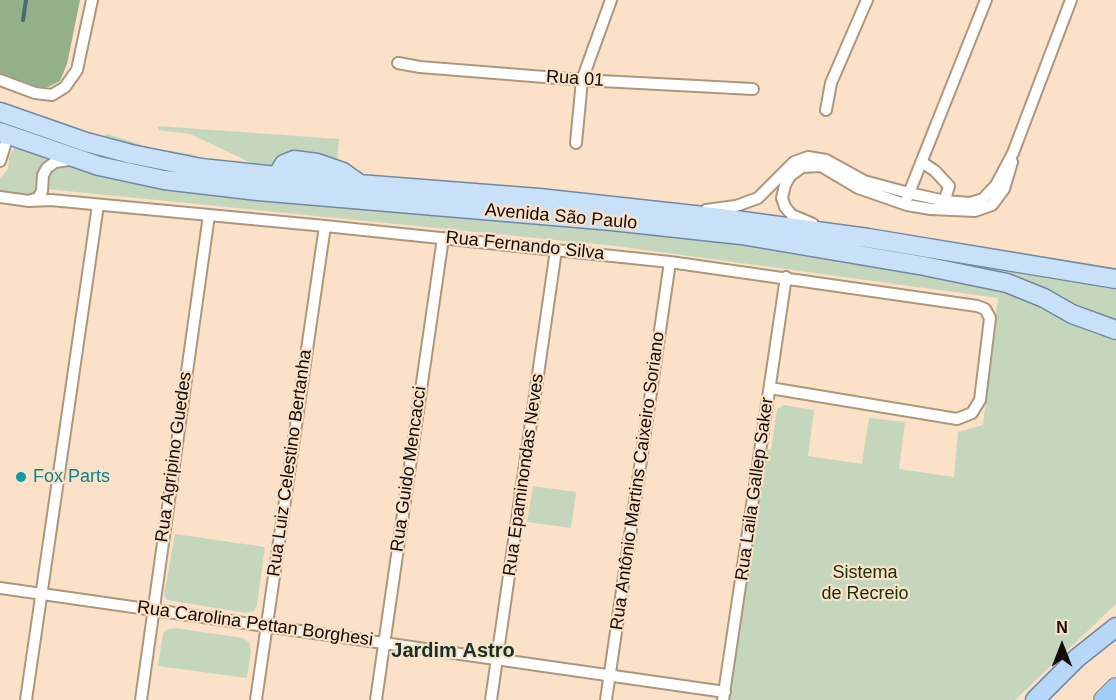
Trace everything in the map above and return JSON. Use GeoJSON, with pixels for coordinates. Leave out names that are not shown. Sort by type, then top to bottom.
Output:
{"type":"FeatureCollection","features":[{"type":"Feature","properties":{"kind":"highway"},"geometry":{"type":"LineString","coordinates":[[1035,700],[1077,658],[1116,627]]}},
{"type":"Feature","properties":{"kind":"highway"},"geometry":{"type":"LineString","coordinates":[[1077,658],[1116,641]]}},
{"type":"Feature","properties":{"kind":"highway"},"geometry":{"type":"LineString","coordinates":[[1104,700],[1116,688]]}},
{"type":"Feature","properties":{"kind":"main road"},"geometry":{"type":"LineString","coordinates":[[0,112],[8,123],[4,134]]}},
{"type":"Feature","properties":{"kind":"main road","name":"Avenida São Paulo"},"geometry":{"type":"LineString","coordinates":[[0,112],[86,142],[201,168],[670,212],[868,238],[1116,279]]}},
{"type":"Feature","properties":{"kind":"main road","name":"Avenida São Paulo"},"geometry":{"type":"LineString","coordinates":[[4,134],[99,166],[164,180],[258,191],[601,220],[741,235],[924,266],[1007,283],[1044,298],[1072,314],[1116,330]]}},
{"type":"Feature","properties":{"kind":"street"},"geometry":{"type":"LineString","coordinates":[[0,80],[35,93],[52,95],[66,87],[76,70],[92,0]]}},
{"type":"Feature","properties":{"kind":"street"},"geometry":{"type":"LineString","coordinates":[[576,143],[582,80],[611,0]]}},
{"type":"Feature","properties":{"kind":"street"},"geometry":{"type":"LineString","coordinates":[[825,110],[831,83],[867,0]]}},
{"type":"Feature","properties":{"kind":"street"},"geometry":{"type":"LineString","coordinates":[[858,188],[906,198],[986,0]]}},
{"type":"Feature","properties":{"kind":"street"},"geometry":{"type":"LineString","coordinates":[[868,238],[802,221],[792,215],[785,207],[782,198],[790,176],[802,167],[821,166],[858,188],[907,205],[943,206],[983,199],[996,185],[1013,153],[1071,0]]}},
{"type":"Feature","properties":{"kind":"street","name":"Rua 01"},"geometry":{"type":"LineString","coordinates":[[398,63],[420,67],[582,80],[753,89]]}},
{"type":"Feature","properties":{"kind":"street"},"geometry":{"type":"LineString","coordinates":[[0,161],[4,134]]}},
{"type":"Feature","properties":{"kind":"street"},"geometry":{"type":"LineString","coordinates":[[670,212],[720,209],[749,202],[766,191],[794,162],[808,157],[826,160],[864,181],[909,193],[943,206]]}},
{"type":"Feature","properties":{"kind":"street"},"geometry":{"type":"LineString","coordinates":[[51,200],[43,196],[43,175],[47,168],[55,162],[65,160],[99,166]]}},
{"type":"Feature","properties":{"kind":"street"},"geometry":{"type":"LineString","coordinates":[[922,162],[948,183],[943,206]]}},
{"type":"Feature","properties":{"kind":"street"},"geometry":{"type":"LineString","coordinates":[[29,201],[38,198],[42,191]]}},
{"type":"Feature","properties":{"kind":"street","name":"Rua Fernando Silva"},"geometry":{"type":"LineString","coordinates":[[0,197],[325,226],[670,262],[977,306],[985,309],[990,318],[980,400],[972,412],[957,418],[770,388]]}},
{"type":"Feature","properties":{"kind":"street"},"geometry":{"type":"LineString","coordinates":[[26,700],[98,206]]}},
{"type":"Feature","properties":{"kind":"street","name":"Rua Agripino Guedes"},"geometry":{"type":"LineString","coordinates":[[141,700],[209,215]]}},
{"type":"Feature","properties":{"kind":"street","name":"Rua Luiz Celestino Bertanha"},"geometry":{"type":"LineString","coordinates":[[256,700],[325,226]]}},
{"type":"Feature","properties":{"kind":"street","name":"Rua Guido Mencacci"},"geometry":{"type":"LineString","coordinates":[[376,700],[443,238]]}},
{"type":"Feature","properties":{"kind":"street","name":"Rua Epaminondas Neves"},"geometry":{"type":"LineString","coordinates":[[491,700],[556,250]]}},
{"type":"Feature","properties":{"kind":"street","name":"Rua Antônio Martins Caixeiro Soriano"},"geometry":{"type":"LineString","coordinates":[[606,700],[670,262]]}},
{"type":"Feature","properties":{"kind":"street","name":"Rua Laila Gallep Saker"},"geometry":{"type":"LineString","coordinates":[[724,696],[786,277]]}},
{"type":"Feature","properties":{"kind":"street","name":"Rua Carolina Pettan Borghesi"},"geometry":{"type":"LineString","coordinates":[[0,588],[609,675],[724,696]]}},
{"type":"Feature","properties":{"kind":"green space"},"geometry":{"type":"Polygon","coordinates":[[[0,0],[80,0],[67,64],[60,81],[48,87],[31,87],[0,73],[0,0]]]}},
{"type":"Feature","properties":{"kind":"green space"},"geometry":{"type":"Polygon","coordinates":[[[158,126],[339,139],[336,174],[262,168],[190,134],[158,130],[158,126]]]}},
{"type":"Feature","properties":{"kind":"green space"},"geometry":{"type":"Polygon","coordinates":[[[12,127],[105,154],[702,220],[958,261],[1116,289],[1116,320],[1096,317],[1041,286],[999,275],[122,166],[12,127]]]}},
{"type":"Feature","properties":{"kind":"green space"},"geometry":{"type":"Polygon","coordinates":[[[108,134],[151,148],[192,154],[206,161],[104,139],[108,134]]]}},
{"type":"Feature","properties":{"kind":"green space"},"geometry":{"type":"Polygon","coordinates":[[[19,146],[53,155],[37,171],[37,192],[28,196],[0,192],[0,178],[8,169],[9,157],[14,148],[19,146]]]}},
{"type":"Feature","properties":{"kind":"green space","name":"Sistema de Recreio"},"geometry":{"type":"Polygon","coordinates":[[[59,166],[68,166],[99,175],[706,238],[778,248],[1009,290],[1116,334],[1116,604],[1015,700],[729,700],[765,449],[771,450],[777,409],[784,405],[814,410],[808,456],[862,464],[869,418],[905,422],[899,469],[954,477],[958,432],[983,425],[998,298],[616,246],[47,189],[46,182],[50,172],[59,166]]]}},
{"type":"Feature","properties":{"kind":"green space"},"geometry":{"type":"Polygon","coordinates":[[[533,486],[576,492],[571,528],[527,522],[533,486]]]}},
{"type":"Feature","properties":{"kind":"green space"},"geometry":{"type":"Polygon","coordinates":[[[175,534],[265,547],[257,605],[254,611],[246,613],[167,600],[164,595],[175,534]]]}},
{"type":"Feature","properties":{"kind":"green space"},"geometry":{"type":"Polygon","coordinates":[[[175,628],[243,638],[249,642],[251,650],[247,678],[158,666],[163,633],[175,628]]]}},
{"type":"Feature","properties":{"kind":"waterway"},"geometry":{"type":"LineString","coordinates":[[23,20],[26,0]]}},
{"type":"Feature","properties":{"kind":"place","name":"Fox Parts"},"geometry":{"type":"Point","coordinates":[21,477]}},
{"type":"Feature","properties":{"kind":"district","name":"Jardim Astro"},"geometry":{"type":"Point","coordinates":[453,651]}}]}
